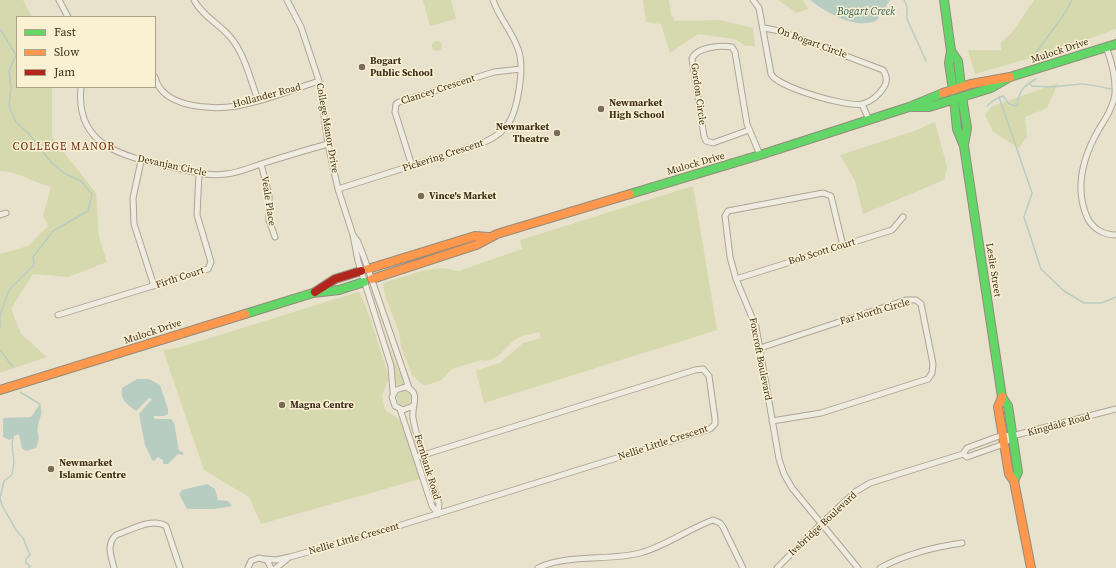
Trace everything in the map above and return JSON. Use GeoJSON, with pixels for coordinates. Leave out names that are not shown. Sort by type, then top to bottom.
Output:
{"type":"FeatureCollection","features":[{"type":"Feature","properties":{"kind":"main road"},"geometry":{"type":"LineString","coordinates":[[944,0],[951,51],[949,64],[952,90]]}},
{"type":"Feature","properties":{"kind":"main road","name":"Mulock Drive"},"geometry":{"type":"LineString","coordinates":[[909,107],[929,107],[991,88],[1010,77],[1116,44]]}},
{"type":"Feature","properties":{"kind":"main road"},"geometry":{"type":"LineString","coordinates":[[951,51],[958,61],[961,87]]}},
{"type":"Feature","properties":{"kind":"main road","name":"Mulock Drive"},"geometry":{"type":"LineString","coordinates":[[0,390],[313,293],[339,290],[476,246],[488,237],[760,155],[909,107],[926,99],[961,87],[987,79],[1010,77]]}},
{"type":"Feature","properties":{"kind":"main road","name":"Leslie Street"},"geometry":{"type":"LineString","coordinates":[[962,96],[967,128],[964,146]]}},
{"type":"Feature","properties":{"kind":"main road","name":"Leslie Street"},"geometry":{"type":"LineString","coordinates":[[954,99],[957,129],[964,146],[1002,397],[1008,406],[1018,472],[1014,481]]}},
{"type":"Feature","properties":{"kind":"main road","name":"Mulock Drive"},"geometry":{"type":"LineString","coordinates":[[313,293],[335,279],[474,236],[488,237]]}},
{"type":"Feature","properties":{"kind":"main road","name":"Leslie Street"},"geometry":{"type":"LineString","coordinates":[[1002,397],[998,407],[1009,474],[1014,481],[1031,568]]}},
{"type":"Feature","properties":{"kind":"street"},"geometry":{"type":"LineString","coordinates":[[59,0],[67,16]]}},
{"type":"Feature","properties":{"kind":"street"},"geometry":{"type":"LineString","coordinates":[[194,0],[198,8],[231,37],[237,46],[258,100]]}},
{"type":"Feature","properties":{"kind":"street","name":"College Manor Drive"},"geometry":{"type":"LineString","coordinates":[[287,0],[297,18],[319,81],[328,144],[338,189],[353,235],[358,242],[365,270]]}},
{"type":"Feature","properties":{"kind":"street","name":"Pickering Crescent"},"geometry":{"type":"LineString","coordinates":[[338,189],[480,144],[500,133],[511,119],[516,103],[521,69],[521,58],[516,43],[504,24],[493,0]]}},
{"type":"Feature","properties":{"kind":"street"},"geometry":{"type":"LineString","coordinates":[[753,0],[759,8],[764,28]]}},
{"type":"Feature","properties":{"kind":"street","name":"On Bogart Circle"},"geometry":{"type":"LineString","coordinates":[[764,28],[780,31],[883,70],[887,78],[884,87],[875,98],[862,104],[845,104],[820,97],[773,78],[768,62],[764,28]]}},
{"type":"Feature","properties":{"kind":"street","name":"Gordon Circle"},"geometry":{"type":"LineString","coordinates":[[749,130],[713,143],[706,141],[692,59],[694,54],[698,51],[726,46],[732,48],[735,52],[747,124],[760,155]]}},
{"type":"Feature","properties":{"kind":"street"},"geometry":{"type":"LineString","coordinates":[[1106,46],[1114,66],[1115,93],[1108,117],[1099,130],[1083,164],[1081,190],[1085,212],[1091,224],[1101,232],[1116,235]]}},
{"type":"Feature","properties":{"kind":"street","name":"Clancey Crescent"},"geometry":{"type":"LineString","coordinates":[[412,166],[396,112],[396,104],[494,72],[521,69]]}},
{"type":"Feature","properties":{"kind":"street","name":"Hollander Road"},"geometry":{"type":"LineString","coordinates":[[156,79],[163,94],[184,104],[221,107],[236,106],[319,81]]}},
{"type":"Feature","properties":{"kind":"street","name":"Devanjan Circle"},"geometry":{"type":"LineString","coordinates":[[81,88],[81,110],[85,125],[95,137],[107,148],[141,160],[199,173],[226,174],[328,144]]}},
{"type":"Feature","properties":{"kind":"street"},"geometry":{"type":"LineString","coordinates":[[862,104],[869,120]]}},
{"type":"Feature","properties":{"kind":"street"},"geometry":{"type":"LineString","coordinates":[[141,160],[133,198],[134,224],[154,286]]}},
{"type":"Feature","properties":{"kind":"street","name":"Veale Place"},"geometry":{"type":"LineString","coordinates":[[261,164],[269,195],[269,220],[275,237]]}},
{"type":"Feature","properties":{"kind":"street","name":"Firth Court"},"geometry":{"type":"LineString","coordinates":[[58,315],[208,269],[210,267],[211,262],[197,215],[199,173]]}},
{"type":"Feature","properties":{"kind":"street","name":"Foxcroft Boulevard"},"geometry":{"type":"LineString","coordinates":[[843,246],[831,196],[823,193],[728,211],[725,216],[730,256],[736,279],[751,312],[760,348],[779,459],[784,474],[799,497],[858,568]]}},
{"type":"Feature","properties":{"kind":"street"},"geometry":{"type":"LineString","coordinates":[[0,215],[6,212]]}},
{"type":"Feature","properties":{"kind":"street","name":"Bob Scott Court"},"geometry":{"type":"LineString","coordinates":[[736,279],[892,230],[903,218]]}},
{"type":"Feature","properties":{"kind":"street"},"geometry":{"type":"LineString","coordinates":[[365,270],[391,366],[393,403],[400,409],[407,409],[413,406],[415,396],[409,388],[368,280]]}},
{"type":"Feature","properties":{"kind":"street","name":"Far North Circle"},"geometry":{"type":"LineString","coordinates":[[760,348],[906,300],[916,300],[921,304],[933,364],[932,373],[928,379],[821,413],[772,421]]}},
{"type":"Feature","properties":{"kind":"street","name":"Nellie Little Crescent"},"geometry":{"type":"LineString","coordinates":[[248,567],[256,558],[276,560],[290,557],[438,514],[710,429],[715,424],[715,419],[709,376],[703,369],[695,370],[417,456]]}},
{"type":"Feature","properties":{"kind":"street"},"geometry":{"type":"LineString","coordinates":[[393,392],[402,387],[409,388]]}},
{"type":"Feature","properties":{"kind":"street","name":"Fernbank Road"},"geometry":{"type":"LineString","coordinates":[[413,406],[413,420],[439,504],[438,514]]}},
{"type":"Feature","properties":{"kind":"street","name":"Fernbank Road"},"geometry":{"type":"LineString","coordinates":[[400,409],[417,456],[432,506],[438,514]]}},
{"type":"Feature","properties":{"kind":"street","name":"Kingdale Road"},"geometry":{"type":"LineString","coordinates":[[1012,436],[1116,409]]}},
{"type":"Feature","properties":{"kind":"street","name":"Ivsbridge Boulevard"},"geometry":{"type":"LineString","coordinates":[[963,454],[967,448],[1003,435],[1012,436]]}},
{"type":"Feature","properties":{"kind":"street"},"geometry":{"type":"LineString","coordinates":[[1004,444],[1012,436]]}},
{"type":"Feature","properties":{"kind":"street","name":"Ivsbridge Boulevard"},"geometry":{"type":"LineString","coordinates":[[777,568],[855,492],[870,483],[963,454],[967,456],[1004,444]]}},
{"type":"Feature","properties":{"kind":"street"},"geometry":{"type":"LineString","coordinates":[[538,568],[566,561],[639,554],[651,550],[713,520],[720,523],[723,527],[743,568]]}},
{"type":"Feature","properties":{"kind":"street"},"geometry":{"type":"LineString","coordinates":[[114,568],[109,547],[112,539],[116,535],[158,522],[166,526],[180,568]]}},
{"type":"Feature","properties":{"kind":"street"},"geometry":{"type":"LineString","coordinates":[[880,568],[913,554],[941,546],[962,544]]}},
{"type":"Feature","properties":{"kind":"street","name":"Nellie Little Crescent"},"geometry":{"type":"LineString","coordinates":[[276,568],[290,557]]}},
{"type":"Feature","properties":{"kind":"street"},"geometry":{"type":"LineString","coordinates":[[265,559],[269,562],[271,568]]}},
{"type":"Feature","properties":{"kind":"green space"},"geometry":{"type":"Polygon","coordinates":[[[0,0],[23,0],[31,16],[16,16],[16,88],[52,88],[52,137],[96,193],[99,237],[107,262],[68,277],[33,274],[11,309],[21,334],[47,357],[0,373],[0,254],[28,246],[48,226],[43,216],[51,187],[20,175],[0,171],[0,0]]]}},
{"type":"Feature","properties":{"kind":"green space"},"geometry":{"type":"Polygon","coordinates":[[[423,0],[451,0],[456,19],[430,26],[423,0]]]}},
{"type":"Feature","properties":{"kind":"green space"},"geometry":{"type":"Polygon","coordinates":[[[643,0],[669,0],[671,15],[675,21],[720,20],[753,28],[755,46],[746,46],[734,39],[698,34],[670,53],[661,24],[646,22],[643,0]]]}},
{"type":"Feature","properties":{"kind":"green space"},"geometry":{"type":"Polygon","coordinates":[[[778,0],[803,0],[808,9],[797,13],[778,0]]]}},
{"type":"Feature","properties":{"kind":"green space"},"geometry":{"type":"Polygon","coordinates":[[[1034,0],[1116,0],[1116,29],[1061,49],[975,74],[968,50],[1001,50],[1001,42],[1011,34],[1034,0]]]}},
{"type":"Feature","properties":{"kind":"green space"},"geometry":{"type":"Polygon","coordinates":[[[437,41],[442,46],[437,51],[432,46],[437,41]]]}},
{"type":"Feature","properties":{"kind":"green space"},"geometry":{"type":"Polygon","coordinates":[[[1058,83],[1047,108],[1025,117],[1027,137],[1019,148],[993,132],[985,115],[991,107],[1058,83]]]}},
{"type":"Feature","properties":{"kind":"green space"},"geometry":{"type":"Polygon","coordinates":[[[935,122],[947,167],[944,180],[863,214],[855,181],[840,155],[914,131],[935,122]]]}},
{"type":"Feature","properties":{"kind":"green space"},"geometry":{"type":"Polygon","coordinates":[[[693,186],[717,330],[484,403],[476,371],[501,362],[523,343],[541,338],[539,332],[518,338],[492,360],[481,360],[452,369],[442,380],[424,386],[412,375],[401,347],[399,332],[385,296],[383,283],[425,270],[443,268],[459,271],[522,249],[520,240],[693,186]]]}},
{"type":"Feature","properties":{"kind":"green space","name":"Magna Centre"},"geometry":{"type":"Polygon","coordinates":[[[358,292],[360,293],[371,320],[389,378],[382,395],[385,410],[403,422],[420,479],[261,524],[249,497],[204,470],[163,350],[181,347],[358,292]]]}},
{"type":"Feature","properties":{"kind":"green space"},"geometry":{"type":"Polygon","coordinates":[[[385,336],[404,384],[395,385],[395,372],[385,336]]]}},
{"type":"Feature","properties":{"kind":"green space"},"geometry":{"type":"Polygon","coordinates":[[[404,391],[409,393],[411,398],[409,403],[404,405],[399,403],[397,398],[399,393],[404,391]]]}},
{"type":"Feature","properties":{"kind":"water","name":"Bogart Creek"},"geometry":{"type":"Polygon","coordinates":[[[810,0],[890,0],[877,20],[869,23],[861,23],[851,22],[833,15],[810,0]]]}},
{"type":"Feature","properties":{"kind":"water"},"geometry":{"type":"Polygon","coordinates":[[[137,379],[149,379],[160,385],[168,409],[168,414],[164,416],[154,416],[154,419],[171,419],[174,423],[179,451],[183,452],[183,455],[178,454],[168,464],[163,464],[163,460],[158,457],[154,461],[152,460],[145,445],[139,414],[152,399],[149,398],[136,411],[123,399],[122,388],[137,379]]]}},
{"type":"Feature","properties":{"kind":"water"},"geometry":{"type":"Polygon","coordinates":[[[40,404],[41,413],[38,429],[39,440],[36,448],[26,451],[22,448],[19,434],[10,440],[3,437],[3,418],[31,417],[40,404]]]}},
{"type":"Feature","properties":{"kind":"water"},"geometry":{"type":"Polygon","coordinates":[[[207,484],[215,489],[218,500],[228,501],[232,506],[214,509],[187,509],[179,494],[182,490],[207,484]]]}},
{"type":"Feature","properties":{"kind":"waterway","name":"Bogart Creek"},"geometry":{"type":"LineString","coordinates":[[904,0],[907,6],[907,19],[926,61]]}},
{"type":"Feature","properties":{"kind":"waterway","name":"Bogart Creek"},"geometry":{"type":"LineString","coordinates":[[1036,53],[1065,13],[1072,0]]}},
{"type":"Feature","properties":{"kind":"waterway"},"geometry":{"type":"LineString","coordinates":[[0,29],[16,55],[9,71],[11,88],[9,106],[16,122],[29,134],[51,162],[64,173],[81,181],[92,194],[88,211],[53,231],[33,257],[34,265],[9,290],[0,315],[0,328]]}},
{"type":"Feature","properties":{"kind":"waterway","name":"Bogart Creek"},"geometry":{"type":"LineString","coordinates":[[987,106],[994,100],[1003,96],[1009,104],[1017,106],[1022,90],[1036,79]]}},
{"type":"Feature","properties":{"kind":"waterway"},"geometry":{"type":"LineString","coordinates":[[1029,83],[1032,86],[1045,87],[1082,84],[1111,89]]}},
{"type":"Feature","properties":{"kind":"waterway"},"geometry":{"type":"LineString","coordinates":[[999,97],[1032,193],[1024,217],[1041,269],[1064,291],[1084,303],[1102,303],[1116,297]]}},
{"type":"Feature","properties":{"kind":"waterway"},"geometry":{"type":"LineString","coordinates":[[0,350],[13,367]]}},
{"type":"Feature","properties":{"kind":"waterway"},"geometry":{"type":"LineString","coordinates":[[20,392],[40,404]]}},
{"type":"Feature","properties":{"kind":"waterway"},"geometry":{"type":"LineString","coordinates":[[13,437],[12,444],[14,462],[12,475],[4,481],[0,498],[2,505],[16,530],[23,538],[30,555],[26,559],[26,563],[30,566],[29,568]]}},
{"type":"Feature","properties":{"kind":"traffic: fast"},"geometry":{"type":"LineString","coordinates":[[944,0],[951,51],[949,63],[953,90]]}},
{"type":"Feature","properties":{"kind":"traffic: fast"},"geometry":{"type":"LineString","coordinates":[[912,107],[929,107],[991,88],[1010,77],[1116,44]]}},
{"type":"Feature","properties":{"kind":"traffic: fast"},"geometry":{"type":"LineString","coordinates":[[951,51],[958,61],[961,87]]}},
{"type":"Feature","properties":{"kind":"traffic: fast"},"geometry":{"type":"LineString","coordinates":[[630,194],[760,155],[909,107],[943,93]]}},
{"type":"Feature","properties":{"kind":"traffic: fast"},"geometry":{"type":"LineString","coordinates":[[962,97],[967,128],[964,145]]}},
{"type":"Feature","properties":{"kind":"traffic: fast"},"geometry":{"type":"LineString","coordinates":[[954,99],[957,129],[964,146],[1002,397],[1008,406],[1018,472],[1014,481]]}},
{"type":"Feature","properties":{"kind":"traffic: fast"},"geometry":{"type":"LineString","coordinates":[[245,314],[313,293],[339,290],[364,282]]}},
{"type":"Feature","properties":{"kind":"traffic: slow"},"geometry":{"type":"LineString","coordinates":[[943,93],[971,84],[1010,77]]}},
{"type":"Feature","properties":{"kind":"traffic: slow"},"geometry":{"type":"LineString","coordinates":[[372,279],[476,245],[497,234],[630,194]]}},
{"type":"Feature","properties":{"kind":"traffic: slow"},"geometry":{"type":"LineString","coordinates":[[368,269],[475,236],[488,237]]}},
{"type":"Feature","properties":{"kind":"traffic: slow"},"geometry":{"type":"LineString","coordinates":[[0,390],[245,314]]}},
{"type":"Feature","properties":{"kind":"traffic: slow"},"geometry":{"type":"LineString","coordinates":[[1002,397],[998,407],[1009,474],[1014,481],[1031,568]]}},
{"type":"Feature","properties":{"kind":"traffic: jam"},"geometry":{"type":"LineString","coordinates":[[315,292],[335,279],[361,271]]}},
{"type":"Feature","properties":{"kind":"place","name":"Bogart Public School"},"geometry":{"type":"Point","coordinates":[362,67]}},
{"type":"Feature","properties":{"kind":"place","name":"Newmarket High School"},"geometry":{"type":"Point","coordinates":[601,109]}},
{"type":"Feature","properties":{"kind":"place","name":"Newmarket Theatre"},"geometry":{"type":"Point","coordinates":[557,133]}},
{"type":"Feature","properties":{"kind":"place","name":"Vince's Market"},"geometry":{"type":"Point","coordinates":[421,196]}},
{"type":"Feature","properties":{"kind":"place","name":"Magna Centre"},"geometry":{"type":"Point","coordinates":[282,405]}},
{"type":"Feature","properties":{"kind":"place","name":"Newmarket Islamic Centre"},"geometry":{"type":"Point","coordinates":[51,469]}},
{"type":"Feature","properties":{"kind":"district","name":"COLLEGE MANOR"},"geometry":{"type":"Point","coordinates":[64,147]}}]}
